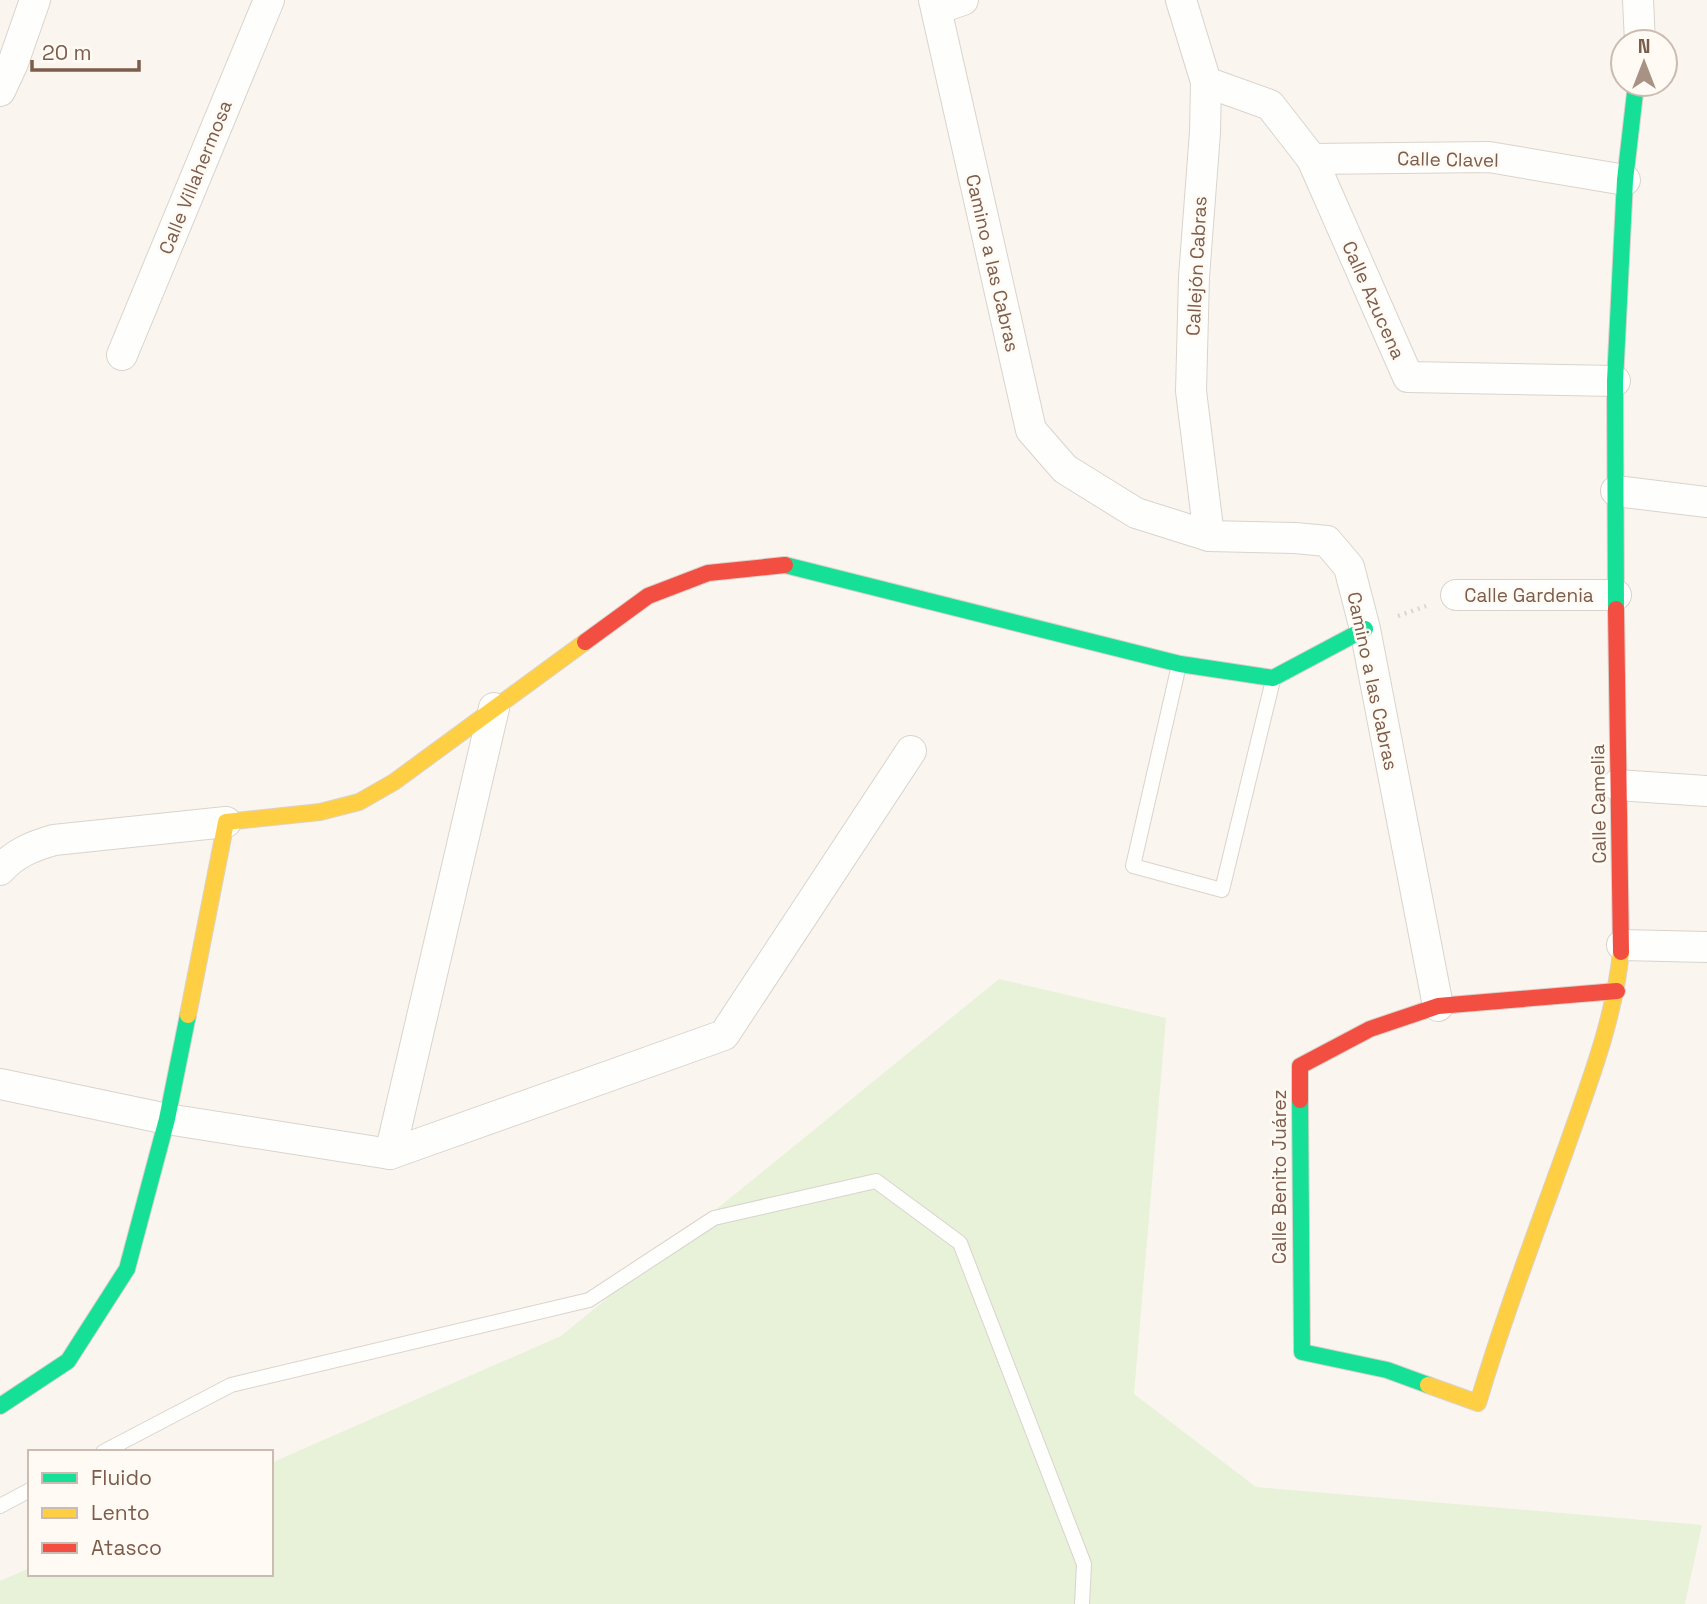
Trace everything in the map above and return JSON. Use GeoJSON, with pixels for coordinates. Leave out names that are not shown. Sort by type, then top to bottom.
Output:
{"type":"FeatureCollection","features":[{"type":"Feature","properties":{"kind":"street"},"geometry":{"type":"LineString","coordinates":[[0,91],[35,0]]}},
{"type":"Feature","properties":{"kind":"street","name":"Calle Villahermosa"},"geometry":{"type":"LineString","coordinates":[[122,355],[269,0]]}},
{"type":"Feature","properties":{"kind":"street","name":"Callejón Cabras"},"geometry":{"type":"LineString","coordinates":[[1181,0],[1206,82],[1194,277],[1191,391],[1209,536]]}},
{"type":"Feature","properties":{"kind":"street"},"geometry":{"type":"LineString","coordinates":[[1638,0],[1639,28]]}},
{"type":"Feature","properties":{"kind":"street","name":"Camino a las Cabras"},"geometry":{"type":"LineString","coordinates":[[945,3],[1031,430],[1065,469],[1136,513],[1209,536],[1326,541],[1349,567],[1365,629],[1438,1006]]}},
{"type":"Feature","properties":{"kind":"street","name":"Calle Azucena"},"geometry":{"type":"LineString","coordinates":[[1206,82],[1270,105],[1312,159],[1408,377],[1615,382]]}},
{"type":"Feature","properties":{"kind":"street","name":"Calle Camelia"},"geometry":{"type":"LineString","coordinates":[[1478,1404],[1495,1346],[1598,1059],[1617,991],[1622,945],[1617,785],[1615,382],[1625,180],[1634,98]]}},
{"type":"Feature","properties":{"kind":"street","name":"Calle Clavel"},"geometry":{"type":"LineString","coordinates":[[1312,159],[1489,157],[1625,180]]}},
{"type":"Feature","properties":{"kind":"street"},"geometry":{"type":"LineString","coordinates":[[1616,491],[1707,502]]}},
{"type":"Feature","properties":{"kind":"street"},"geometry":{"type":"LineString","coordinates":[[0,870],[9,859],[31,846],[54,840],[320,812],[359,802],[394,782],[648,596],[708,573],[780,564],[1180,664],[1273,678],[1365,629]]}},
{"type":"Feature","properties":{"kind":"street","name":"Calle Gardenia"},"geometry":{"type":"LineString","coordinates":[[1456,594],[1616,594]]}},
{"type":"Feature","properties":{"kind":"street"},"geometry":{"type":"LineString","coordinates":[[390,1154],[494,708]]}},
{"type":"Feature","properties":{"kind":"street"},"geometry":{"type":"LineString","coordinates":[[0,1084],[167,1119],[390,1154],[724,1035],[911,751]]}},
{"type":"Feature","properties":{"kind":"street"},"geometry":{"type":"LineString","coordinates":[[1617,785],[1707,791]]}},
{"type":"Feature","properties":{"kind":"street"},"geometry":{"type":"LineString","coordinates":[[0,1406],[68,1361],[127,1269],[167,1119],[226,822]]}},
{"type":"Feature","properties":{"kind":"street"},"geometry":{"type":"LineString","coordinates":[[1622,945],[1707,947]]}},
{"type":"Feature","properties":{"kind":"street","name":"Calle Benito Juárez"},"geometry":{"type":"LineString","coordinates":[[1478,1404],[1387,1370],[1302,1352],[1300,1066],[1370,1029],[1438,1006],[1617,991]]}},
{"type":"Feature","properties":{"kind":"lane"},"geometry":{"type":"LineString","coordinates":[[1180,664],[1133,866],[1222,890],[1273,678]]}},
{"type":"Feature","properties":{"kind":"lane"},"geometry":{"type":"LineString","coordinates":[[107,1450],[231,1385],[589,1300],[714,1218],[876,1181],[960,1243],[1084,1564],[1082,1604]]}},
{"type":"Feature","properties":{"kind":"lane"},"geometry":{"type":"LineString","coordinates":[[0,1506],[28,1491]]}},
{"type":"Feature","properties":{"kind":"path","name":"Calle Gardenia"},"geometry":{"type":"LineString","coordinates":[[1365,629],[1456,594]]}},
{"type":"Feature","properties":{"kind":"green space"},"geometry":{"type":"Polygon","coordinates":[[[999,979],[1166,1018],[1134,1394],[1256,1487],[1702,1525],[1685,1604],[0,1604],[0,1581],[28,1569],[28,1576],[273,1576],[273,1462],[561,1336],[999,979]]]}},
{"type":"Feature","properties":{"kind":"traffic: fast"},"geometry":{"type":"LineString","coordinates":[[1616,609],[1615,381],[1625,180],[1634,98]]}},
{"type":"Feature","properties":{"kind":"traffic: fast"},"geometry":{"type":"LineString","coordinates":[[785,565],[1180,664],[1273,678],[1365,629]]}},
{"type":"Feature","properties":{"kind":"traffic: fast"},"geometry":{"type":"LineString","coordinates":[[0,1406],[68,1361],[127,1269],[167,1119],[188,1015]]}},
{"type":"Feature","properties":{"kind":"traffic: fast"},"geometry":{"type":"LineString","coordinates":[[1300,1100],[1302,1352],[1387,1370],[1428,1385]]}},
{"type":"Feature","properties":{"kind":"traffic: slow"},"geometry":{"type":"LineString","coordinates":[[188,1015],[226,822],[320,812],[359,802],[394,782],[585,642]]}},
{"type":"Feature","properties":{"kind":"traffic: slow"},"geometry":{"type":"LineString","coordinates":[[1428,1385],[1478,1403],[1509,1306],[1600,1051],[1613,1002],[1621,952]]}},
{"type":"Feature","properties":{"kind":"traffic: jam"},"geometry":{"type":"LineString","coordinates":[[585,642],[648,596],[708,573],[785,565]]}},
{"type":"Feature","properties":{"kind":"traffic: jam"},"geometry":{"type":"LineString","coordinates":[[1616,609],[1621,952]]}},
{"type":"Feature","properties":{"kind":"traffic: jam"},"geometry":{"type":"LineString","coordinates":[[1300,1100],[1300,1066],[1370,1029],[1438,1006],[1617,991]]}}]}
